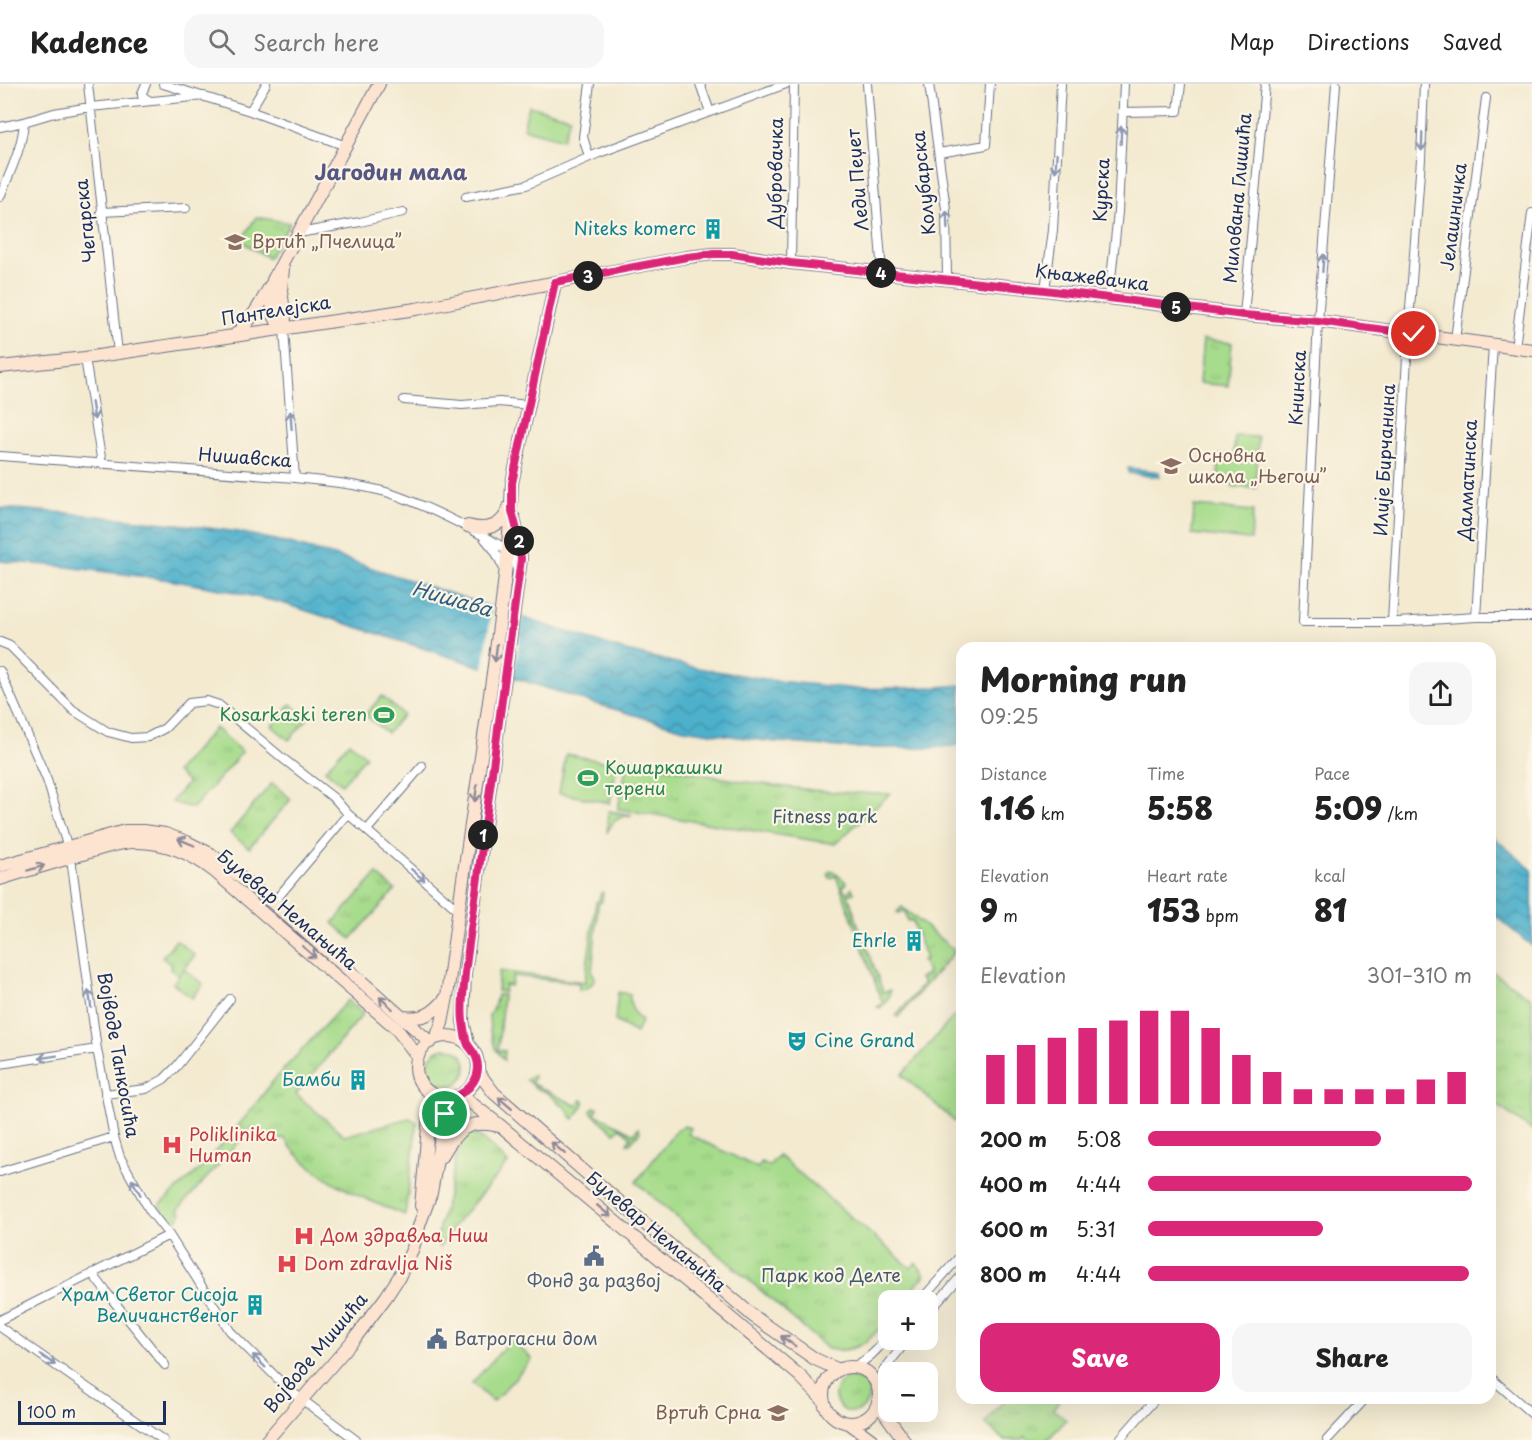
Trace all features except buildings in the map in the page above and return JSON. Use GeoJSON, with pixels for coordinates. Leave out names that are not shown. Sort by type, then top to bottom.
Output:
{"type":"FeatureCollection","features":[{"type":"Feature","properties":{"kind":"street","name":"Чегарска"},"geometry":{"type":"LineString","coordinates":[[88,84],[118,353]]}},
{"type":"Feature","properties":{"kind":"street"},"geometry":{"type":"LineString","coordinates":[[163,84],[250,111],[346,146]]}},
{"type":"Feature","properties":{"kind":"street"},"geometry":{"type":"LineString","coordinates":[[250,111],[266,84]]}},
{"type":"Feature","properties":{"kind":"street"},"geometry":{"type":"LineString","coordinates":[[234,336],[255,314],[379,84]]}},
{"type":"Feature","properties":{"kind":"street"},"geometry":{"type":"LineString","coordinates":[[589,157],[583,137],[590,84]]}},
{"type":"Feature","properties":{"kind":"street"},"geometry":{"type":"LineString","coordinates":[[700,84],[710,112]]}},
{"type":"Feature","properties":{"kind":"street"},"geometry":{"type":"LineString","coordinates":[[466,197],[526,185],[589,157],[786,84]]}},
{"type":"Feature","properties":{"kind":"street","name":"Дубровачка"},"geometry":{"type":"LineString","coordinates":[[791,263],[794,84]]}},
{"type":"Feature","properties":{"kind":"street","name":"Леди Пеџет"},"geometry":{"type":"LineString","coordinates":[[867,84],[882,273]]}},
{"type":"Feature","properties":{"kind":"street","name":"Колубарска"},"geometry":{"type":"LineString","coordinates":[[929,84],[946,209],[947,279]]}},
{"type":"Feature","properties":{"kind":"street"},"geometry":{"type":"LineString","coordinates":[[939,153],[986,145],[990,84]]}},
{"type":"Feature","properties":{"kind":"street"},"geometry":{"type":"LineString","coordinates":[[1045,290],[1053,230],[1061,84]]}},
{"type":"Feature","properties":{"kind":"street","name":"Курска"},"geometry":{"type":"LineString","coordinates":[[1109,298],[1118,212],[1124,84]]}},
{"type":"Feature","properties":{"kind":"street"},"geometry":{"type":"LineString","coordinates":[[1122,112],[1178,111],[1181,84]]}},
{"type":"Feature","properties":{"kind":"street","name":"Милована Глишића"},"geometry":{"type":"LineString","coordinates":[[1244,315],[1265,84]]}},
{"type":"Feature","properties":{"kind":"street","name":"Книнска"},"geometry":{"type":"LineString","coordinates":[[1336,84],[1318,321],[1303,622],[1392,622]]}},
{"type":"Feature","properties":{"kind":"street","name":"Илије Бирчанина"},"geometry":{"type":"LineString","coordinates":[[1392,622],[1424,84]]}},
{"type":"Feature","properties":{"kind":"street"},"geometry":{"type":"LineString","coordinates":[[147,85],[142,90],[142,96],[150,101]]}},
{"type":"Feature","properties":{"kind":"street"},"geometry":{"type":"LineString","coordinates":[[0,127],[54,113],[90,107],[204,96]]}},
{"type":"Feature","properties":{"kind":"street","name":"Јелашничка"},"geometry":{"type":"LineString","coordinates":[[1455,340],[1485,98]]}},
{"type":"Feature","properties":{"kind":"street"},"geometry":{"type":"LineString","coordinates":[[0,197],[18,153],[23,137],[24,122]]}},
{"type":"Feature","properties":{"kind":"street"},"geometry":{"type":"LineString","coordinates":[[101,212],[186,208]]}},
{"type":"Feature","properties":{"kind":"street"},"geometry":{"type":"LineString","coordinates":[[299,233],[403,212]]}},
{"type":"Feature","properties":{"kind":"street"},"geometry":{"type":"LineString","coordinates":[[1515,348],[1532,213]]}},
{"type":"Feature","properties":{"kind":"street","name":"Пантелејска"},"geometry":{"type":"LineString","coordinates":[[0,367],[85,358],[416,309],[701,255],[732,254],[791,263]]}},
{"type":"Feature","properties":{"kind":"street"},"geometry":{"type":"LineString","coordinates":[[285,257],[281,285],[295,478]]}},
{"type":"Feature","properties":{"kind":"street","name":"Књажевачка"},"geometry":{"type":"LineString","coordinates":[[791,263],[1045,290],[1244,315],[1318,321],[1532,350]]}},
{"type":"Feature","properties":{"kind":"street"},"geometry":{"type":"LineString","coordinates":[[273,280],[272,305],[279,326],[284,329]]}},
{"type":"Feature","properties":{"kind":"street"},"geometry":{"type":"LineString","coordinates":[[468,1044],[463,1011],[465,973],[494,713],[513,477],[555,282]]}},
{"type":"Feature","properties":{"kind":"street","name":"Далматинска"},"geometry":{"type":"LineString","coordinates":[[1476,617],[1493,345]]}},
{"type":"Feature","properties":{"kind":"street"},"geometry":{"type":"LineString","coordinates":[[85,358],[102,464]]}},
{"type":"Feature","properties":{"kind":"street"},"geometry":{"type":"LineString","coordinates":[[404,400],[462,405],[499,402],[529,405]]}},
{"type":"Feature","properties":{"kind":"street","name":"Нишавска"},"geometry":{"type":"LineString","coordinates":[[0,456],[295,478],[386,492],[436,511],[500,544],[507,551]]}},
{"type":"Feature","properties":{"kind":"street"},"geometry":{"type":"LineString","coordinates":[[473,530],[488,535],[499,531],[505,526],[512,506]]}},
{"type":"Feature","properties":{"kind":"street"},"geometry":{"type":"LineString","coordinates":[[433,1040],[450,1036],[460,1039],[468,1044],[477,1059],[478,1072],[474,1081],[469,1089],[457,1096],[442,1097],[426,1090],[419,1080],[416,1068],[423,1048],[433,1040],[442,1023],[447,998],[459,911],[519,576],[520,545],[512,506]]}},
{"type":"Feature","properties":{"kind":"street"},"geometry":{"type":"LineString","coordinates":[[473,530],[489,543],[506,573]]}},
{"type":"Feature","properties":{"kind":"street"},"geometry":{"type":"LineString","coordinates":[[507,551],[519,576]]}},
{"type":"Feature","properties":{"kind":"street"},"geometry":{"type":"LineString","coordinates":[[1392,622],[1476,617],[1532,617]]}},
{"type":"Feature","properties":{"kind":"street"},"geometry":{"type":"LineString","coordinates":[[0,642],[10,646],[73,710],[108,732],[130,738],[148,737],[165,728],[189,703],[207,700],[219,705],[335,800],[459,911]]}},
{"type":"Feature","properties":{"kind":"street","name":"Војводе Танкосића"},"geometry":{"type":"LineString","coordinates":[[0,671],[47,780],[70,852],[97,1049],[120,1157],[150,1211],[169,1235],[230,1331],[288,1389],[356,1440]]}},
{"type":"Feature","properties":{"kind":"street"},"geometry":{"type":"LineString","coordinates":[[367,830],[422,766]]}},
{"type":"Feature","properties":{"kind":"street"},"geometry":{"type":"LineString","coordinates":[[273,903],[348,814]]}},
{"type":"Feature","properties":{"kind":"street","name":"Булевар Немањића"},"geometry":{"type":"LineString","coordinates":[[70,852],[125,831],[165,834],[187,842],[212,855],[273,903],[402,1017],[433,1040]]}},
{"type":"Feature","properties":{"kind":"street","name":"Булевар Немањића"},"geometry":{"type":"LineString","coordinates":[[70,852],[132,842],[166,846],[189,854],[202,862],[396,1028],[418,1057]]}},
{"type":"Feature","properties":{"kind":"street"},"geometry":{"type":"LineString","coordinates":[[0,866],[70,852]]}},
{"type":"Feature","properties":{"kind":"street"},"geometry":{"type":"LineString","coordinates":[[0,879],[70,852]]}},
{"type":"Feature","properties":{"kind":"street"},"geometry":{"type":"LineString","coordinates":[[402,1017],[412,1018],[429,1014],[447,998]]}},
{"type":"Feature","properties":{"kind":"street"},"geometry":{"type":"LineString","coordinates":[[105,1094],[146,1089],[164,1079],[230,999]]}},
{"type":"Feature","properties":{"kind":"street"},"geometry":{"type":"LineString","coordinates":[[0,1065],[97,1049]]}},
{"type":"Feature","properties":{"kind":"street","name":"Булевар Немањића"},"geometry":{"type":"LineString","coordinates":[[478,1072],[494,1093],[753,1316],[815,1359],[839,1370]]}},
{"type":"Feature","properties":{"kind":"street","name":"Војводе Мишића"},"geometry":{"type":"LineString","coordinates":[[420,1222],[431,1093]]}},
{"type":"Feature","properties":{"kind":"street","name":"Булевар Немањића"},"geometry":{"type":"LineString","coordinates":[[457,1096],[502,1126],[800,1377],[824,1401]]}},
{"type":"Feature","properties":{"kind":"street","name":"Војводе Мишића"},"geometry":{"type":"LineString","coordinates":[[267,1440],[355,1338],[399,1277],[413,1248],[431,1193],[445,1114],[457,1096]]}},
{"type":"Feature","properties":{"kind":"street"},"geometry":{"type":"LineString","coordinates":[[437,1164],[451,1139],[461,1129],[471,1124],[485,1123],[502,1126]]}},
{"type":"Feature","properties":{"kind":"street"},"geometry":{"type":"LineString","coordinates":[[1,1170],[114,1137]]}},
{"type":"Feature","properties":{"kind":"street"},"geometry":{"type":"LineString","coordinates":[[0,1320],[169,1235]]}},
{"type":"Feature","properties":{"kind":"street"},"geometry":{"type":"LineString","coordinates":[[930,1290],[956,1261]]}},
{"type":"Feature","properties":{"kind":"street"},"geometry":{"type":"LineString","coordinates":[[92,1273],[165,1365]]}},
{"type":"Feature","properties":{"kind":"street"},"geometry":{"type":"LineString","coordinates":[[938,1302],[956,1282]]}},
{"type":"Feature","properties":{"kind":"street"},"geometry":{"type":"LineString","coordinates":[[0,1327],[163,1440]]}},
{"type":"Feature","properties":{"kind":"street"},"geometry":{"type":"LineString","coordinates":[[872,1440],[829,1412],[824,1401],[824,1386],[827,1379],[839,1370],[864,1362],[878,1348]]}},
{"type":"Feature","properties":{"kind":"street"},"geometry":{"type":"LineString","coordinates":[[890,1362],[899,1350]]}},
{"type":"Feature","properties":{"kind":"street"},"geometry":{"type":"LineString","coordinates":[[853,1367],[868,1372],[878,1386]]}},
{"type":"Feature","properties":{"kind":"street"},"geometry":{"type":"LineString","coordinates":[[1496,1382],[1532,1414]]}},
{"type":"Feature","properties":{"kind":"street"},"geometry":{"type":"LineString","coordinates":[[849,1423],[870,1416],[878,1399]]}},
{"type":"Feature","properties":{"kind":"street"},"geometry":{"type":"LineString","coordinates":[[1119,1440],[1151,1404]]}},
{"type":"Feature","properties":{"kind":"street"},"geometry":{"type":"LineString","coordinates":[[1329,1438],[1360,1404]]}},
{"type":"Feature","properties":{"kind":"street"},"geometry":{"type":"LineString","coordinates":[[893,1422],[904,1440]]}},
{"type":"Feature","properties":{"kind":"green space"},"geometry":{"type":"Polygon","coordinates":[[[529,106],[570,117],[563,139],[523,128],[529,106]]]}},
{"type":"Feature","properties":{"kind":"green space"},"geometry":{"type":"Polygon","coordinates":[[[256,217],[290,223],[268,258],[241,241],[256,217]]]}},
{"type":"Feature","properties":{"kind":"green space"},"geometry":{"type":"Polygon","coordinates":[[[1203,340],[1232,343],[1228,386],[1199,383],[1203,340]]]}},
{"type":"Feature","properties":{"kind":"green space"},"geometry":{"type":"Polygon","coordinates":[[[1235,436],[1258,437],[1256,488],[1233,487],[1233,483],[1218,483],[1219,455],[1234,456],[1235,436]]]}},
{"type":"Feature","properties":{"kind":"green space"},"geometry":{"type":"Polygon","coordinates":[[[1194,506],[1253,511],[1251,540],[1192,534],[1194,506]]]}},
{"type":"Feature","properties":{"kind":"green space","name":"Kosarkaski teren"},"geometry":{"type":"Polygon","coordinates":[[[382,696],[403,715],[387,733],[365,715],[382,696]]]}},
{"type":"Feature","properties":{"kind":"green space"},"geometry":{"type":"Polygon","coordinates":[[[291,704],[308,718],[289,740],[272,726],[291,704]]]}},
{"type":"Feature","properties":{"kind":"green space"},"geometry":{"type":"Polygon","coordinates":[[[215,728],[242,752],[193,808],[171,802],[188,783],[176,772],[215,728]]]}},
{"type":"Feature","properties":{"kind":"green space"},"geometry":{"type":"Polygon","coordinates":[[[349,742],[366,756],[342,784],[325,770],[349,742]]]}},
{"type":"Feature","properties":{"kind":"green space","name":"Кошаркашки терени"},"geometry":{"type":"Polygon","coordinates":[[[566,754],[617,764],[610,803],[559,793],[566,754]]]}},
{"type":"Feature","properties":{"kind":"green space","name":"Fitness park"},"geometry":{"type":"Polygon","coordinates":[[[628,758],[766,785],[832,792],[890,794],[835,844],[618,809],[628,758]]]}},
{"type":"Feature","properties":{"kind":"green space"},"geometry":{"type":"Polygon","coordinates":[[[272,783],[291,799],[249,848],[230,833],[272,783]]]}},
{"type":"Feature","properties":{"kind":"green space"},"geometry":{"type":"Polygon","coordinates":[[[609,811],[632,815],[616,820],[607,833],[609,811]]]}},
{"type":"Feature","properties":{"kind":"green space"},"geometry":{"type":"Polygon","coordinates":[[[830,871],[847,883],[842,888],[847,893],[852,888],[854,893],[848,895],[860,930],[857,931],[836,876],[830,878],[828,874],[830,871]]]}},
{"type":"Feature","properties":{"kind":"green space"},"geometry":{"type":"Polygon","coordinates":[[[377,874],[395,890],[351,939],[333,923],[377,874]]]}},
{"type":"Feature","properties":{"kind":"green space"},"geometry":{"type":"Polygon","coordinates":[[[603,892],[602,901],[598,905],[592,972],[595,977],[589,987],[579,990],[579,983],[513,976],[511,986],[505,985],[504,992],[497,991],[499,971],[585,982],[596,902],[603,892]]]}},
{"type":"Feature","properties":{"kind":"green space"},"geometry":{"type":"Polygon","coordinates":[[[902,907],[955,951],[898,1017],[896,1016],[924,983],[919,978],[928,974],[922,960],[926,959],[912,920],[908,921],[905,911],[897,912],[902,907]]]}},
{"type":"Feature","properties":{"kind":"green space"},"geometry":{"type":"Polygon","coordinates":[[[862,933],[883,992],[890,990],[889,997],[880,1008],[877,1007],[883,1004],[858,935],[862,933]]]}},
{"type":"Feature","properties":{"kind":"green space"},"geometry":{"type":"Polygon","coordinates":[[[176,940],[195,955],[179,975],[162,957],[176,940]]]}},
{"type":"Feature","properties":{"kind":"green space"},"geometry":{"type":"Polygon","coordinates":[[[184,969],[203,984],[192,998],[173,983],[184,969]]]}},
{"type":"Feature","properties":{"kind":"green space"},"geometry":{"type":"Polygon","coordinates":[[[1496,974],[1532,999],[1532,1130],[1496,1104],[1496,974]]]}},
{"type":"Feature","properties":{"kind":"green space"},"geometry":{"type":"Polygon","coordinates":[[[618,992],[630,994],[632,1009],[642,1020],[636,1033],[615,1021],[618,992]]]}},
{"type":"Feature","properties":{"kind":"green space"},"geometry":{"type":"Polygon","coordinates":[[[497,995],[503,995],[498,1050],[505,1051],[504,1060],[496,1050],[490,1031],[489,1016],[497,995]]]}},
{"type":"Feature","properties":{"kind":"green space"},"geometry":{"type":"Polygon","coordinates":[[[348,1000],[363,1014],[296,1094],[345,1136],[409,1118],[417,1122],[405,1215],[363,1198],[335,1183],[310,1166],[284,1138],[271,1144],[252,1127],[178,1210],[181,1213],[172,1228],[159,1206],[201,1168],[274,1080],[348,1000]]]}},
{"type":"Feature","properties":{"kind":"green space"},"geometry":{"type":"Polygon","coordinates":[[[955,1015],[956,1016],[956,1123],[902,1075],[955,1015]]]}},
{"type":"Feature","properties":{"kind":"green space"},"geometry":{"type":"Polygon","coordinates":[[[447,1048],[454,1049],[460,1054],[465,1060],[465,1074],[460,1080],[454,1085],[447,1086],[440,1085],[434,1080],[429,1074],[428,1067],[429,1060],[434,1054],[440,1049],[447,1048]]]}},
{"type":"Feature","properties":{"kind":"green space"},"geometry":{"type":"Polygon","coordinates":[[[533,1075],[531,1083],[577,1106],[581,1100],[584,1101],[574,1119],[567,1109],[526,1080],[533,1075]]]}},
{"type":"Feature","properties":{"kind":"green space"},"geometry":{"type":"Polygon","coordinates":[[[594,1107],[598,1108],[595,1114],[634,1134],[638,1128],[640,1132],[630,1143],[627,1143],[631,1137],[620,1128],[615,1133],[592,1113],[594,1107]]]}},
{"type":"Feature","properties":{"kind":"green space","name":"Парк код Делте"},"geometry":{"type":"Polygon","coordinates":[[[683,1126],[691,1128],[688,1134],[758,1168],[761,1162],[769,1166],[778,1155],[911,1268],[916,1263],[925,1275],[912,1290],[878,1290],[878,1330],[869,1339],[848,1349],[828,1349],[636,1182],[676,1131],[683,1126]]]}},
{"type":"Feature","properties":{"kind":"green space"},"geometry":{"type":"Polygon","coordinates":[[[471,1134],[481,1137],[508,1163],[451,1229],[451,1233],[439,1247],[437,1243],[439,1227],[459,1144],[463,1136],[471,1134]]]}},
{"type":"Feature","properties":{"kind":"green space"},"geometry":{"type":"Polygon","coordinates":[[[511,1340],[532,1359],[493,1402],[472,1383],[511,1340]]]}},
{"type":"Feature","properties":{"kind":"green space"},"geometry":{"type":"Polygon","coordinates":[[[852,1378],[864,1383],[869,1395],[864,1407],[852,1412],[840,1407],[835,1395],[840,1383],[852,1378]]]}},
{"type":"Feature","properties":{"kind":"green space"},"geometry":{"type":"Polygon","coordinates":[[[1001,1404],[1057,1404],[1053,1409],[1066,1420],[1047,1440],[1030,1440],[1025,1436],[1022,1440],[1004,1440],[985,1423],[1001,1404]]]}},
{"type":"Feature","properties":{"kind":"water"},"geometry":{"type":"Polygon","coordinates":[[[1128,468],[1159,472],[1159,477],[1128,473],[1128,468]]]}},
{"type":"Feature","properties":{"kind":"water","name":"Нишава"},"geometry":{"type":"Polygon","coordinates":[[[0,508],[68,513],[238,532],[290,543],[342,558],[622,650],[698,668],[777,681],[857,689],[956,685],[956,746],[931,748],[849,748],[766,741],[684,729],[596,704],[282,603],[170,580],[0,561],[0,508]]]}},
{"type":"Feature","properties":{"kind":"water"},"geometry":{"type":"Polygon","coordinates":[[[1496,839],[1532,870],[1532,946],[1496,917],[1496,839]]]}},
{"type":"Feature","properties":{"kind":"pier"},"geometry":{"type":"Polygon","coordinates":[[[492,604],[523,614],[513,681],[483,671],[492,604]]]}},
{"type":"Feature","properties":{"kind":"place","name":"Niteks komerc"},"geometry":{"type":"Point","coordinates":[713,229]}},
{"type":"Feature","properties":{"kind":"place","name":"Вртић „Пчелица”"},"geometry":{"type":"Point","coordinates":[235,242]}},
{"type":"Feature","properties":{"kind":"place","name":"Основна школа „Његош”"},"geometry":{"type":"Point","coordinates":[1171,466]}},
{"type":"Feature","properties":{"kind":"place","name":"Kosarkaski teren"},"geometry":{"type":"Point","coordinates":[384,715]}},
{"type":"Feature","properties":{"kind":"place","name":"Кошаркашки терени"},"geometry":{"type":"Point","coordinates":[588,778]}},
{"type":"Feature","properties":{"kind":"place","name":"Ehrle"},"geometry":{"type":"Point","coordinates":[914,941]}},
{"type":"Feature","properties":{"kind":"place","name":"Cine Grand"},"geometry":{"type":"Point","coordinates":[797,1041]}},
{"type":"Feature","properties":{"kind":"place","name":"Бамби"},"geometry":{"type":"Point","coordinates":[358,1080]}},
{"type":"Feature","properties":{"kind":"place","name":"Poliklinika Human"},"geometry":{"type":"Point","coordinates":[172,1145]}},
{"type":"Feature","properties":{"kind":"place","name":"Дом здравља Ниш"},"geometry":{"type":"Point","coordinates":[304,1236]}},
{"type":"Feature","properties":{"kind":"place","name":"Фонд за развој"},"geometry":{"type":"Point","coordinates":[594,1256]}},
{"type":"Feature","properties":{"kind":"place","name":"Dom zdravlja Niš"},"geometry":{"type":"Point","coordinates":[287,1264]}},
{"type":"Feature","properties":{"kind":"place","name":"Храм Светог Сисоја Величанственог"},"geometry":{"type":"Point","coordinates":[255,1305]}},
{"type":"Feature","properties":{"kind":"place","name":"Ватрогасни дом"},"geometry":{"type":"Point","coordinates":[437,1339]}},
{"type":"Feature","properties":{"kind":"place","name":"Вртић Срна"},"geometry":{"type":"Point","coordinates":[778,1413]}},
{"type":"Feature","properties":{"kind":"district","name":"Јагодин мала"},"geometry":{"type":"Point","coordinates":[391,173]}},
{"type":"Feature","properties":{"kind":"route"},"geometry":{"type":"LineString","coordinates":[[445,1114],[453,1097],[469,1089],[478,1072],[477,1059],[468,1044],[463,1021],[465,973],[521,559],[512,511],[512,483],[555,282],[687,257],[732,254],[791,263],[1045,290],[1179,308],[1318,321],[1414,334]]}}]}
